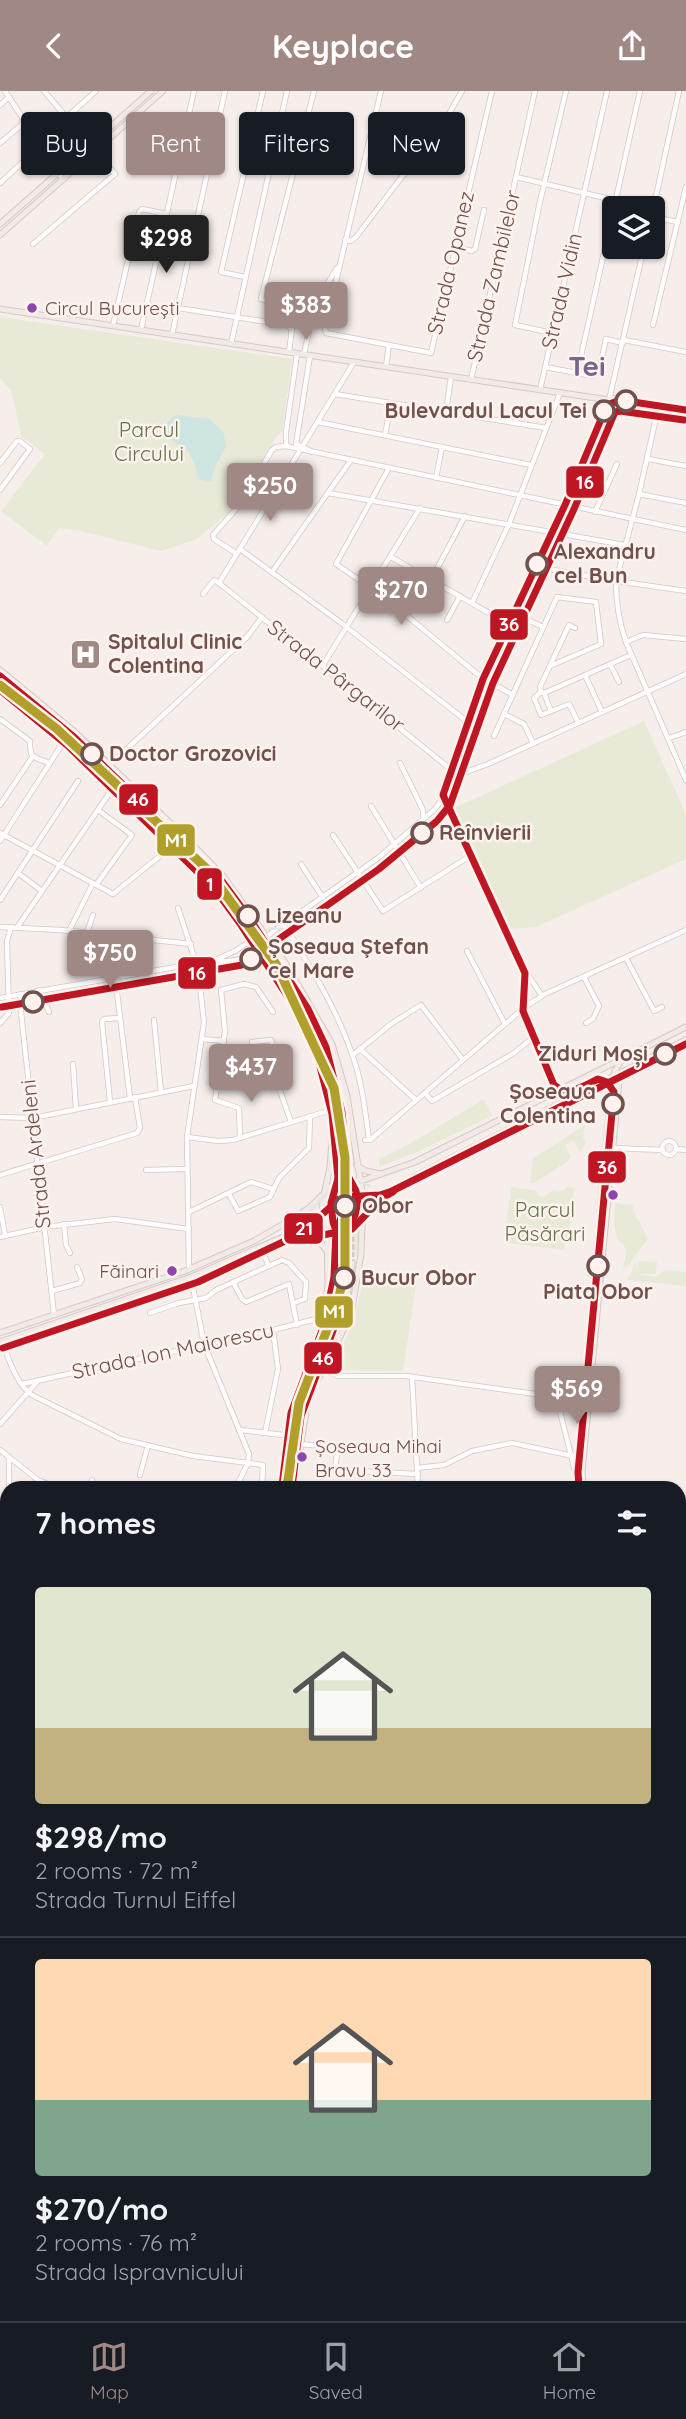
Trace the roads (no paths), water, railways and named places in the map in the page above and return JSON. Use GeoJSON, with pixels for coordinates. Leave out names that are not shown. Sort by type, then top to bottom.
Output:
{"type":"FeatureCollection","features":[{"type":"Feature","properties":{"kind":"main road"},"geometry":{"type":"LineString","coordinates":[[112,125],[150,91]]}},
{"type":"Feature","properties":{"kind":"main road"},"geometry":{"type":"LineString","coordinates":[[112,136],[163,91]]}},
{"type":"Feature","properties":{"kind":"main road"},"geometry":{"type":"LineString","coordinates":[[0,224],[57,175]]}},
{"type":"Feature","properties":{"kind":"main road"},"geometry":{"type":"LineString","coordinates":[[0,235],[69,175]]}},
{"type":"Feature","properties":{"kind":"main road"},"geometry":{"type":"LineString","coordinates":[[0,309],[609,400],[686,414]]}},
{"type":"Feature","properties":{"kind":"main road"},"geometry":{"type":"LineString","coordinates":[[609,400],[619,398],[686,408]]}},
{"type":"Feature","properties":{"kind":"main road"},"geometry":{"type":"LineString","coordinates":[[0,670],[56,715],[223,876],[303,991],[332,1044],[362,1141],[357,1166],[364,1202],[354,1299],[328,1363],[315,1384]]}},
{"type":"Feature","properties":{"kind":"main road"},"geometry":{"type":"LineString","coordinates":[[0,683],[66,738],[215,884],[274,969],[314,1033],[336,1111],[337,1162]]}},
{"type":"Feature","properties":{"kind":"main road"},"geometry":{"type":"LineString","coordinates":[[0,1333],[189,1269],[276,1230],[309,1208],[338,1181],[360,1181],[424,1158],[686,1027]]}},
{"type":"Feature","properties":{"kind":"main road"},"geometry":{"type":"LineString","coordinates":[[323,1029],[342,1096],[351,1161]]}},
{"type":"Feature","properties":{"kind":"main road"},"geometry":{"type":"LineString","coordinates":[[306,1380],[306,1368],[324,1317],[328,1285],[327,1226],[322,1210],[332,1150],[331,1110],[314,1033]]}},
{"type":"Feature","properties":{"kind":"main road"},"geometry":{"type":"LineString","coordinates":[[1,1342],[191,1277],[295,1233],[354,1224],[388,1194],[412,1178],[686,1040]]}},
{"type":"Feature","properties":{"kind":"main road"},"geometry":{"type":"LineString","coordinates":[[579,1476],[611,1094],[615,1076],[625,1058]]}},
{"type":"Feature","properties":{"kind":"main road"},"geometry":{"type":"LineString","coordinates":[[600,1071],[615,1076]]}},
{"type":"Feature","properties":{"kind":"main road"},"geometry":{"type":"LineString","coordinates":[[579,1481],[578,1457],[613,1148],[615,1076]]}},
{"type":"Feature","properties":{"kind":"main road"},"geometry":{"type":"LineString","coordinates":[[598,1084],[607,1085],[611,1094]]}},
{"type":"Feature","properties":{"kind":"main road"},"geometry":{"type":"LineString","coordinates":[[357,1166],[371,1173],[387,1173]]}},
{"type":"Feature","properties":{"kind":"main road"},"geometry":{"type":"LineString","coordinates":[[295,1233],[313,1238],[327,1251]]}},
{"type":"Feature","properties":{"kind":"main road"},"geometry":{"type":"LineString","coordinates":[[287,1481],[295,1414],[330,1314],[336,1262]]}},
{"type":"Feature","properties":{"kind":"main road"},"geometry":{"type":"LineString","coordinates":[[295,1481],[304,1415],[345,1309],[352,1263]]}},
{"type":"Feature","properties":{"kind":"street"},"geometry":{"type":"LineString","coordinates":[[5,91],[21,116]]}},
{"type":"Feature","properties":{"kind":"street"},"geometry":{"type":"LineString","coordinates":[[44,91],[62,112]]}},
{"type":"Feature","properties":{"kind":"street"},"geometry":{"type":"LineString","coordinates":[[72,112],[96,91]]}},
{"type":"Feature","properties":{"kind":"street"},"geometry":{"type":"LineString","coordinates":[[141,330],[194,91]]}},
{"type":"Feature","properties":{"kind":"street"},"geometry":{"type":"LineString","coordinates":[[172,335],[226,91]]}},
{"type":"Feature","properties":{"kind":"street"},"geometry":{"type":"LineString","coordinates":[[245,277],[221,272],[263,91]]}},
{"type":"Feature","properties":{"kind":"street"},"geometry":{"type":"LineString","coordinates":[[231,344],[287,91]]}},
{"type":"Feature","properties":{"kind":"street"},"geometry":{"type":"LineString","coordinates":[[289,352],[292,329],[287,324],[283,307],[261,299],[314,91]]}},
{"type":"Feature","properties":{"kind":"street"},"geometry":{"type":"LineString","coordinates":[[314,306],[329,309],[381,91]]}},
{"type":"Feature","properties":{"kind":"street"},"geometry":{"type":"LineString","coordinates":[[450,112],[462,91]]}},
{"type":"Feature","properties":{"kind":"street","name":"Strada Opanez"},"geometry":{"type":"LineString","coordinates":[[329,309],[326,333],[431,353],[492,91]]}},
{"type":"Feature","properties":{"kind":"street","name":"Strada Zambilelor"},"geometry":{"type":"LineString","coordinates":[[471,380],[535,91]]}},
{"type":"Feature","properties":{"kind":"street"},"geometry":{"type":"LineString","coordinates":[[552,333],[515,325],[566,91]]}},
{"type":"Feature","properties":{"kind":"street","name":"Strada Vidin"},"geometry":{"type":"LineString","coordinates":[[540,390],[607,91]]}},
{"type":"Feature","properties":{"kind":"street"},"geometry":{"type":"LineString","coordinates":[[616,196],[640,91]]}},
{"type":"Feature","properties":{"kind":"street"},"geometry":{"type":"LineString","coordinates":[[656,196],[679,91]]}},
{"type":"Feature","properties":{"kind":"street"},"geometry":{"type":"LineString","coordinates":[[0,105],[9,97]]}},
{"type":"Feature","properties":{"kind":"street"},"geometry":{"type":"LineString","coordinates":[[0,143],[21,125]]}},
{"type":"Feature","properties":{"kind":"street"},"geometry":{"type":"LineString","coordinates":[[0,183],[21,164]]}},
{"type":"Feature","properties":{"kind":"street"},"geometry":{"type":"LineString","coordinates":[[33,244],[114,174],[112,172]]}},
{"type":"Feature","properties":{"kind":"street"},"geometry":{"type":"LineString","coordinates":[[59,175],[63,180]]}},
{"type":"Feature","properties":{"kind":"street"},"geometry":{"type":"LineString","coordinates":[[345,240],[351,241],[356,237],[403,175]]}},
{"type":"Feature","properties":{"kind":"street"},"geometry":{"type":"LineString","coordinates":[[516,177],[602,197]]}},
{"type":"Feature","properties":{"kind":"street"},"geometry":{"type":"LineString","coordinates":[[653,325],[686,187]]}},
{"type":"Feature","properties":{"kind":"street"},"geometry":{"type":"LineString","coordinates":[[113,326],[139,212],[145,209],[167,214]]}},
{"type":"Feature","properties":{"kind":"street"},"geometry":{"type":"LineString","coordinates":[[454,247],[471,251],[475,249],[484,210]]}},
{"type":"Feature","properties":{"kind":"street"},"geometry":{"type":"LineString","coordinates":[[665,219],[678,222]]}},
{"type":"Feature","properties":{"kind":"street"},"geometry":{"type":"LineString","coordinates":[[578,374],[603,259]]}},
{"type":"Feature","properties":{"kind":"street"},"geometry":{"type":"LineString","coordinates":[[609,400],[642,259]]}},
{"type":"Feature","properties":{"kind":"street"},"geometry":{"type":"LineString","coordinates":[[300,447],[307,355],[314,306],[339,264]]}},
{"type":"Feature","properties":{"kind":"street"},"geometry":{"type":"LineString","coordinates":[[178,308],[287,324]]}},
{"type":"Feature","properties":{"kind":"street"},"geometry":{"type":"LineString","coordinates":[[545,367],[592,376],[599,372],[607,339],[686,352]]}},
{"type":"Feature","properties":{"kind":"street"},"geometry":{"type":"LineString","coordinates":[[386,367],[389,345]]}},
{"type":"Feature","properties":{"kind":"street"},"geometry":{"type":"LineString","coordinates":[[286,444],[297,354]]}},
{"type":"Feature","properties":{"kind":"street"},"geometry":{"type":"LineString","coordinates":[[203,594],[214,580],[219,583],[354,362]]}},
{"type":"Feature","properties":{"kind":"street"},"geometry":{"type":"LineString","coordinates":[[446,412],[451,377]]}},
{"type":"Feature","properties":{"kind":"street"},"geometry":{"type":"LineString","coordinates":[[472,603],[509,524],[560,393]]}},
{"type":"Feature","properties":{"kind":"street"},"geometry":{"type":"LineString","coordinates":[[335,394],[546,428]]}},
{"type":"Feature","properties":{"kind":"street"},"geometry":{"type":"LineString","coordinates":[[385,435],[391,403]]}},
{"type":"Feature","properties":{"kind":"street"},"geometry":{"type":"LineString","coordinates":[[516,423],[519,409]]}},
{"type":"Feature","properties":{"kind":"street"},"geometry":{"type":"LineString","coordinates":[[658,409],[648,459],[616,581],[620,623],[626,642],[686,780]]}},
{"type":"Feature","properties":{"kind":"street"},"geometry":{"type":"LineString","coordinates":[[318,422],[531,465]]}},
{"type":"Feature","properties":{"kind":"street"},"geometry":{"type":"LineString","coordinates":[[0,490],[30,449],[20,440],[17,441],[1,460]]}},
{"type":"Feature","properties":{"kind":"street"},"geometry":{"type":"LineString","coordinates":[[469,723],[272,572],[214,539],[214,535],[237,507],[272,450],[286,444],[313,452],[686,530]]}},
{"type":"Feature","properties":{"kind":"street"},"geometry":{"type":"LineString","coordinates":[[436,478],[442,447]]}},
{"type":"Feature","properties":{"kind":"street"},"geometry":{"type":"LineString","coordinates":[[648,459],[686,466]]}},
{"type":"Feature","properties":{"kind":"street"},"geometry":{"type":"LineString","coordinates":[[272,572],[351,460]]}},
{"type":"Feature","properties":{"kind":"street"},"geometry":{"type":"LineString","coordinates":[[595,512],[617,464]]}},
{"type":"Feature","properties":{"kind":"street"},"geometry":{"type":"LineString","coordinates":[[389,468],[336,562],[484,679],[513,695]]}},
{"type":"Feature","properties":{"kind":"street"},"geometry":{"type":"LineString","coordinates":[[328,493],[625,545]]}},
{"type":"Feature","properties":{"kind":"street"},"geometry":{"type":"LineString","coordinates":[[639,494],[686,503]]}},
{"type":"Feature","properties":{"kind":"street"},"geometry":{"type":"LineString","coordinates":[[323,665],[420,508]]}},
{"type":"Feature","properties":{"kind":"street"},"geometry":{"type":"LineString","coordinates":[[431,580],[465,516]]}},
{"type":"Feature","properties":{"kind":"street"},"geometry":{"type":"LineString","coordinates":[[391,557],[510,625]]}},
{"type":"Feature","properties":{"kind":"street"},"geometry":{"type":"LineString","coordinates":[[537,567],[686,591]]}},
{"type":"Feature","properties":{"kind":"street","name":"Strada Pârgarilor"},"geometry":{"type":"LineString","coordinates":[[219,583],[453,770]]}},
{"type":"Feature","properties":{"kind":"street"},"geometry":{"type":"LineString","coordinates":[[447,620],[460,596]]}},
{"type":"Feature","properties":{"kind":"street"},"geometry":{"type":"LineString","coordinates":[[494,736],[557,597],[596,602],[601,643],[550,666]]}},
{"type":"Feature","properties":{"kind":"street"},"geometry":{"type":"LineString","coordinates":[[515,614],[543,627]]}},
{"type":"Feature","properties":{"kind":"street"},"geometry":{"type":"LineString","coordinates":[[102,772],[247,637],[262,617]]}},
{"type":"Feature","properties":{"kind":"street"},"geometry":{"type":"LineString","coordinates":[[551,711],[540,687],[569,625],[575,628]]}},
{"type":"Feature","properties":{"kind":"street"},"geometry":{"type":"LineString","coordinates":[[626,642],[643,635],[686,639]]}},
{"type":"Feature","properties":{"kind":"street"},"geometry":{"type":"LineString","coordinates":[[578,722],[569,704],[541,715],[534,698],[542,692],[631,655]]}},
{"type":"Feature","properties":{"kind":"street"},"geometry":{"type":"LineString","coordinates":[[610,664],[619,682]]}},
{"type":"Feature","properties":{"kind":"street"},"geometry":{"type":"LineString","coordinates":[[215,960],[253,939],[267,936],[395,844],[435,809],[442,799],[453,770],[466,773],[686,674]]}},
{"type":"Feature","properties":{"kind":"street"},"geometry":{"type":"LineString","coordinates":[[585,675],[602,712]]}},
{"type":"Feature","properties":{"kind":"street"},"geometry":{"type":"LineString","coordinates":[[505,714],[524,724],[533,743]]}},
{"type":"Feature","properties":{"kind":"street"},"geometry":{"type":"LineString","coordinates":[[0,719],[30,741],[29,751],[33,757],[49,763]]}},
{"type":"Feature","properties":{"kind":"street"},"geometry":{"type":"LineString","coordinates":[[668,738],[686,732]]}},
{"type":"Feature","properties":{"kind":"street"},"geometry":{"type":"LineString","coordinates":[[0,841],[66,738]]}},
{"type":"Feature","properties":{"kind":"street"},"geometry":{"type":"LineString","coordinates":[[0,805],[33,757]]}},
{"type":"Feature","properties":{"kind":"street"},"geometry":{"type":"LineString","coordinates":[[400,763],[423,810],[422,820]]}},
{"type":"Feature","properties":{"kind":"street"},"geometry":{"type":"LineString","coordinates":[[0,900],[78,781]]}},
{"type":"Feature","properties":{"kind":"street"},"geometry":{"type":"LineString","coordinates":[[9,1013],[7,941],[14,927],[116,785]]}},
{"type":"Feature","properties":{"kind":"street"},"geometry":{"type":"LineString","coordinates":[[435,809],[449,812],[442,799]]}},
{"type":"Feature","properties":{"kind":"street"},"geometry":{"type":"LineString","coordinates":[[371,806],[422,888]]}},
{"type":"Feature","properties":{"kind":"street"},"geometry":{"type":"LineString","coordinates":[[69,931],[95,884],[132,835],[98,810]]}},
{"type":"Feature","properties":{"kind":"street"},"geometry":{"type":"LineString","coordinates":[[2,834],[116,894],[176,843]]}},
{"type":"Feature","properties":{"kind":"street"},"geometry":{"type":"LineString","coordinates":[[332,835],[383,911],[470,856],[506,931]]}},
{"type":"Feature","properties":{"kind":"street"},"geometry":{"type":"LineString","coordinates":[[301,864],[323,898]]}},
{"type":"Feature","properties":{"kind":"street"},"geometry":{"type":"LineString","coordinates":[[18,873],[42,891]]}},
{"type":"Feature","properties":{"kind":"street"},"geometry":{"type":"LineString","coordinates":[[178,908],[197,963],[204,1022],[187,1137],[189,1269]]}},
{"type":"Feature","properties":{"kind":"street"},"geometry":{"type":"LineString","coordinates":[[87,933],[93,915]]}},
{"type":"Feature","properties":{"kind":"street"},"geometry":{"type":"LineString","coordinates":[[284,925],[331,1002],[353,1055],[363,1093],[362,1141]]}},
{"type":"Feature","properties":{"kind":"street"},"geometry":{"type":"LineString","coordinates":[[0,927],[69,931],[191,944]]}},
{"type":"Feature","properties":{"kind":"street"},"geometry":{"type":"LineString","coordinates":[[362,1141],[425,1093],[542,996],[686,929]]}},
{"type":"Feature","properties":{"kind":"street"},"geometry":{"type":"LineString","coordinates":[[242,959],[259,948],[267,936]]}},
{"type":"Feature","properties":{"kind":"street"},"geometry":{"type":"LineString","coordinates":[[467,951],[505,1024]]}},
{"type":"Feature","properties":{"kind":"street"},"geometry":{"type":"LineString","coordinates":[[626,958],[654,1011],[662,1007]]}},
{"type":"Feature","properties":{"kind":"street"},"geometry":{"type":"LineString","coordinates":[[0,998],[215,960],[262,960],[274,969]]}},
{"type":"Feature","properties":{"kind":"street"},"geometry":{"type":"LineString","coordinates":[[526,972],[542,996]]}},
{"type":"Feature","properties":{"kind":"street"},"geometry":{"type":"LineString","coordinates":[[0,1175],[136,1133],[140,1128],[115,976]]}},
{"type":"Feature","properties":{"kind":"street"},"geometry":{"type":"LineString","coordinates":[[584,977],[599,1006],[593,1019],[586,1023]]}},
{"type":"Feature","properties":{"kind":"street"},"geometry":{"type":"LineString","coordinates":[[240,1139],[239,1108],[215,1100],[225,1025],[220,992],[223,988],[244,985],[256,987],[273,1012]]}},
{"type":"Feature","properties":{"kind":"street"},"geometry":{"type":"LineString","coordinates":[[39,990],[49,1012]]}},
{"type":"Feature","properties":{"kind":"street","name":"Strada Ardeleni"},"geometry":{"type":"LineString","coordinates":[[21,993],[54,1315]]}},
{"type":"Feature","properties":{"kind":"street"},"geometry":{"type":"LineString","coordinates":[[353,1055],[391,1024],[421,1005],[463,1060]]}},
{"type":"Feature","properties":{"kind":"street"},"geometry":{"type":"LineString","coordinates":[[0,1023],[9,1013],[21,1012]]}},
{"type":"Feature","properties":{"kind":"street"},"geometry":{"type":"LineString","coordinates":[[110,1102],[102,1023],[104,1020],[120,1018]]}},
{"type":"Feature","properties":{"kind":"street"},"geometry":{"type":"LineString","coordinates":[[154,1020],[161,1092]]}},
{"type":"Feature","properties":{"kind":"street"},"geometry":{"type":"LineString","coordinates":[[425,1093],[432,1101],[514,1053],[535,1037]]}},
{"type":"Feature","properties":{"kind":"street"},"geometry":{"type":"LineString","coordinates":[[203,1039],[224,1041]]}},
{"type":"Feature","properties":{"kind":"street"},"geometry":{"type":"LineString","coordinates":[[221,1063],[247,1066],[270,1062],[276,1054],[271,1040],[252,1042]]}},
{"type":"Feature","properties":{"kind":"street"},"geometry":{"type":"LineString","coordinates":[[360,1049],[416,1100]]}},
{"type":"Feature","properties":{"kind":"street"},"geometry":{"type":"LineString","coordinates":[[270,1062],[291,1122]]}},
{"type":"Feature","properties":{"kind":"street"},"geometry":{"type":"LineString","coordinates":[[73,1064],[76,1109]]}},
{"type":"Feature","properties":{"kind":"street"},"geometry":{"type":"LineString","coordinates":[[554,1093],[555,1085],[562,1090]]}},
{"type":"Feature","properties":{"kind":"street"},"geometry":{"type":"LineString","coordinates":[[0,1118],[33,1118],[194,1086]]}},
{"type":"Feature","properties":{"kind":"street"},"geometry":{"type":"LineString","coordinates":[[187,1137],[218,1141],[240,1139],[331,1110]]}},
{"type":"Feature","properties":{"kind":"street"},"geometry":{"type":"LineString","coordinates":[[229,1194],[236,1210],[240,1212],[270,1197],[291,1164],[309,1148],[310,1117]]}},
{"type":"Feature","properties":{"kind":"street"},"geometry":{"type":"LineString","coordinates":[[663,1150],[664,1144],[669,1141],[675,1144],[676,1149]]}},
{"type":"Feature","properties":{"kind":"street"},"geometry":{"type":"LineString","coordinates":[[613,1148],[663,1150],[669,1154],[676,1149],[686,1150]]}},
{"type":"Feature","properties":{"kind":"street"},"geometry":{"type":"LineString","coordinates":[[146,1170],[187,1169]]}},
{"type":"Feature","properties":{"kind":"street"},"geometry":{"type":"LineString","coordinates":[[189,1212],[254,1182],[273,1189]]}},
{"type":"Feature","properties":{"kind":"street"},"geometry":{"type":"LineString","coordinates":[[0,1207],[3,1236],[44,1227],[115,1219],[189,1229]]}},
{"type":"Feature","properties":{"kind":"street"},"geometry":{"type":"LineString","coordinates":[[64,1224],[66,1245],[70,1253]]}},
{"type":"Feature","properties":{"kind":"street"},"geometry":{"type":"LineString","coordinates":[[260,1247],[269,1265]]}},
{"type":"Feature","properties":{"kind":"street"},"geometry":{"type":"LineString","coordinates":[[150,1313],[179,1303],[206,1298],[233,1282],[284,1260],[306,1279],[305,1300],[294,1303]]}},
{"type":"Feature","properties":{"kind":"street"},"geometry":{"type":"LineString","coordinates":[[52,1291],[80,1283],[82,1279],[77,1267]]}},
{"type":"Feature","properties":{"kind":"street"},"geometry":{"type":"LineString","coordinates":[[191,1277],[204,1344],[249,1452],[248,1463],[239,1481]]}},
{"type":"Feature","properties":{"kind":"street"},"geometry":{"type":"LineString","coordinates":[[233,1282],[246,1302],[289,1284],[298,1325]]}},
{"type":"Feature","properties":{"kind":"street","name":"Strada Ion Maiorescu"},"geometry":{"type":"LineString","coordinates":[[22,1384],[298,1325],[324,1317]]}},
{"type":"Feature","properties":{"kind":"street"},"geometry":{"type":"LineString","coordinates":[[265,1433],[279,1363],[273,1330]]}},
{"type":"Feature","properties":{"kind":"street"},"geometry":{"type":"LineString","coordinates":[[1,1342],[11,1365],[29,1393],[112,1435],[192,1456],[264,1466],[263,1481]]}},
{"type":"Feature","properties":{"kind":"street"},"geometry":{"type":"LineString","coordinates":[[328,1363],[329,1371],[338,1376],[412,1377],[586,1401]]}},
{"type":"Feature","properties":{"kind":"street"},"geometry":{"type":"LineString","coordinates":[[412,1377],[418,1481]]}},
{"type":"Feature","properties":{"kind":"street"},"geometry":{"type":"LineString","coordinates":[[0,1425],[39,1380]]}},
{"type":"Feature","properties":{"kind":"street"},"geometry":{"type":"LineString","coordinates":[[558,1404],[570,1455],[579,1476]]}},
{"type":"Feature","properties":{"kind":"street"},"geometry":{"type":"LineString","coordinates":[[239,1430],[292,1436]]}},
{"type":"Feature","properties":{"kind":"street"},"geometry":{"type":"LineString","coordinates":[[299,1443],[333,1447],[337,1453],[335,1470],[418,1471],[444,1465],[472,1451],[505,1443],[519,1443],[578,1457]]}},
{"type":"Feature","properties":{"kind":"street"},"geometry":{"type":"LineString","coordinates":[[140,1475],[148,1445]]}},
{"type":"Feature","properties":{"kind":"street"},"geometry":{"type":"LineString","coordinates":[[0,1450],[40,1481]]}},
{"type":"Feature","properties":{"kind":"street"},"geometry":{"type":"LineString","coordinates":[[9,1457],[9,1481]]}},
{"type":"Feature","properties":{"kind":"street"},"geometry":{"type":"LineString","coordinates":[[8,1466],[16,1462]]}},
{"type":"Feature","properties":{"kind":"water"},"geometry":{"type":"Polygon","coordinates":[[[176,415],[210,419],[224,434],[226,447],[215,467],[211,482],[198,479],[194,461],[185,446],[177,444],[166,435],[167,423],[176,415]]]}},
{"type":"Feature","properties":{"kind":"tunnel"},"geometry":{"type":"LineString","coordinates":[[336,1262],[337,1162]]}},
{"type":"Feature","properties":{"kind":"tunnel"},"geometry":{"type":"LineString","coordinates":[[351,1162],[352,1263]]}},
{"type":"Feature","properties":{"kind":"tram line"},"geometry":{"type":"LineString","coordinates":[[253,924],[263,931],[277,928]]}},
{"type":"Feature","properties":{"kind":"tram line"},"geometry":{"type":"LineString","coordinates":[[271,953],[270,941],[280,928]]}},
{"type":"Feature","properties":{"kind":"tram line"},"geometry":{"type":"LineString","coordinates":[[347,1169],[356,1181],[370,1186]]}},
{"type":"Feature","properties":{"kind":"tram line"},"geometry":{"type":"LineString","coordinates":[[311,1211],[341,1177]]}},
{"type":"Feature","properties":{"kind":"tram line"},"geometry":{"type":"LineString","coordinates":[[350,1224],[370,1195]]}},
{"type":"Feature","properties":{"kind":"tram line"},"geometry":{"type":"LineString","coordinates":[[319,1224],[339,1239]]}},
{"type":"Feature","properties":{"kind":"place","name":"Circul București"},"geometry":{"type":"Point","coordinates":[32,308]}},
{"type":"Feature","properties":{"kind":"place","name":"Bulevardul Lacul Tei"},"geometry":{"type":"Point","coordinates":[604,411]}},
{"type":"Feature","properties":{"kind":"place","name":"Alexandru cel Bun"},"geometry":{"type":"Point","coordinates":[537,564]}},
{"type":"Feature","properties":{"kind":"place","name":"Spitalul Clinic Colentina"},"geometry":{"type":"Point","coordinates":[85,654]}},
{"type":"Feature","properties":{"kind":"place","name":"Doctor Grozovici"},"geometry":{"type":"Point","coordinates":[92,754]}},
{"type":"Feature","properties":{"kind":"place","name":"Reînvierii"},"geometry":{"type":"Point","coordinates":[422,833]}},
{"type":"Feature","properties":{"kind":"place","name":"Lizeanu"},"geometry":{"type":"Point","coordinates":[248,916]}},
{"type":"Feature","properties":{"kind":"place","name":"Șoseaua Ștefan cel Mare"},"geometry":{"type":"Point","coordinates":[251,959]}},
{"type":"Feature","properties":{"kind":"place","name":"Ziduri Moși"},"geometry":{"type":"Point","coordinates":[665,1054]}},
{"type":"Feature","properties":{"kind":"place","name":"Șoseaua Colentina"},"geometry":{"type":"Point","coordinates":[613,1104]}},
{"type":"Feature","properties":{"kind":"place","name":"Obor"},"geometry":{"type":"Point","coordinates":[345,1206]}},
{"type":"Feature","properties":{"kind":"place","name":"Piata Obor"},"geometry":{"type":"Point","coordinates":[598,1266]}},
{"type":"Feature","properties":{"kind":"place","name":"Făinari"},"geometry":{"type":"Point","coordinates":[172,1271]}},
{"type":"Feature","properties":{"kind":"place","name":"Bucur Obor"},"geometry":{"type":"Point","coordinates":[344,1278]}},
{"type":"Feature","properties":{"kind":"place","name":"Șoseaua Mihai Bravu 33"},"geometry":{"type":"Point","coordinates":[302,1457]}},
{"type":"Feature","properties":{"kind":"district","name":"Tei"},"geometry":{"type":"Point","coordinates":[587,366]}},
{"type":"Feature","properties":{"kind":"park label","name":"Parcul Circului"},"geometry":{"type":"Point","coordinates":[149,442]}},
{"type":"Feature","properties":{"kind":"park label","name":"Parcul Păsărari"},"geometry":{"type":"Point","coordinates":[545,1222]}}]}
